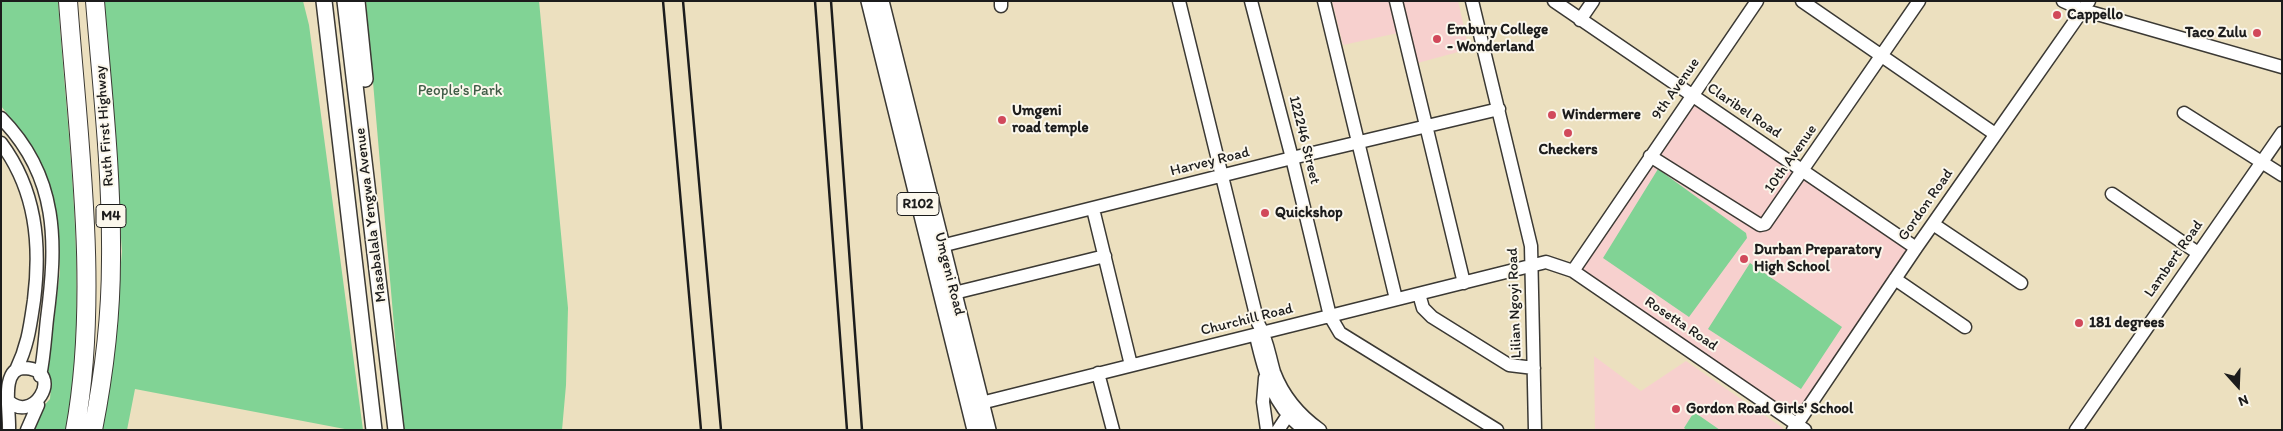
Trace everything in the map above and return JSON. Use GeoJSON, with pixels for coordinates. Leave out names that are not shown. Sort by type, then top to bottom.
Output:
{"type":"FeatureCollection","features":[{"type":"Feature","properties":{"kind":"highway","name":"Ruth First Highway"},"geometry":{"type":"LineString","coordinates":[[68,1],[86,267],[85,332],[75,430]]}},
{"type":"Feature","properties":{"kind":"highway","name":"Ruth First Highway"},"geometry":{"type":"LineString","coordinates":[[94,430],[110,310],[111,260],[110,189],[95,1]]}},
{"type":"Feature","properties":{"kind":"main road"},"geometry":{"type":"LineString","coordinates":[[315,1],[342,163]]}},
{"type":"Feature","properties":{"kind":"main road","name":"Masabalala Yengwa Avenue"},"geometry":{"type":"LineString","coordinates":[[324,1],[374,430]]}},
{"type":"Feature","properties":{"kind":"main road","name":"Masabalala Yengwa Avenue"},"geometry":{"type":"LineString","coordinates":[[345,1],[396,430]]}},
{"type":"Feature","properties":{"kind":"main road"},"geometry":{"type":"LineString","coordinates":[[357,1],[365,84],[372,221]]}},
{"type":"Feature","properties":{"kind":"main road","name":"Umgeni Road"},"geometry":{"type":"LineString","coordinates":[[869,1],[936,247]]}},
{"type":"Feature","properties":{"kind":"main road","name":"Umgeni Road"},"geometry":{"type":"LineString","coordinates":[[881,1],[947,295],[976,404],[988,430]]}},
{"type":"Feature","properties":{"kind":"main road","name":"Umgeni Road"},"geometry":{"type":"LineString","coordinates":[[975,430],[976,404]]}},
{"type":"Feature","properties":{"kind":"street"},"geometry":{"type":"LineString","coordinates":[[1179,1],[1259,330],[1265,373],[1263,402],[1267,430]]}},
{"type":"Feature","properties":{"kind":"street","name":"122246 Street"},"geometry":{"type":"LineString","coordinates":[[1251,1],[1292,158],[1330,316]]}},
{"type":"Feature","properties":{"kind":"street"},"geometry":{"type":"LineString","coordinates":[[1324,1],[1396,299]]}},
{"type":"Feature","properties":{"kind":"street"},"geometry":{"type":"LineString","coordinates":[[1396,1],[1464,283]]}},
{"type":"Feature","properties":{"kind":"street","name":"Lilian Ngoyi Road"},"geometry":{"type":"LineString","coordinates":[[1472,1],[1531,246],[1535,430]]}},
{"type":"Feature","properties":{"kind":"street","name":"Claribel Road"},"geometry":{"type":"LineString","coordinates":[[1554,1],[1916,248]]}},
{"type":"Feature","properties":{"kind":"street"},"geometry":{"type":"LineString","coordinates":[[1580,20],[1593,1]]}},
{"type":"Feature","properties":{"kind":"street","name":"9th Avenue"},"geometry":{"type":"LineString","coordinates":[[1572,271],[1757,1]]}},
{"type":"Feature","properties":{"kind":"street"},"geometry":{"type":"LineString","coordinates":[[1802,1],[1995,134]]}},
{"type":"Feature","properties":{"kind":"street","name":"10th Avenue"},"geometry":{"type":"LineString","coordinates":[[1650,156],[1760,225],[1768,220],[1803,171],[1919,1]]}},
{"type":"Feature","properties":{"kind":"street"},"geometry":{"type":"LineString","coordinates":[[2063,1],[2086,5],[2282,67]]}},
{"type":"Feature","properties":{"kind":"street","name":"Gordon Road"},"geometry":{"type":"LineString","coordinates":[[1798,428],[1916,248],[2086,5]]}},
{"type":"Feature","properties":{"kind":"street","name":"Harvey Road"},"geometry":{"type":"LineString","coordinates":[[936,247],[1292,158],[1499,109]]}},
{"type":"Feature","properties":{"kind":"street"},"geometry":{"type":"LineString","coordinates":[[2184,113],[2282,175]]}},
{"type":"Feature","properties":{"kind":"street"},"geometry":{"type":"LineString","coordinates":[[1,118],[28,153],[44,191],[53,226],[54,268],[40,376]]}},
{"type":"Feature","properties":{"kind":"street","name":"Lambert Road"},"geometry":{"type":"LineString","coordinates":[[2076,430],[2282,133]]}},
{"type":"Feature","properties":{"kind":"street"},"geometry":{"type":"LineString","coordinates":[[1,144],[10,155],[26,188],[33,212],[38,263],[28,340],[16,370],[7,377],[4,384],[9,430]]}},
{"type":"Feature","properties":{"kind":"street"},"geometry":{"type":"LineString","coordinates":[[2112,194],[2198,253]]}},
{"type":"Feature","properties":{"kind":"street"},"geometry":{"type":"LineString","coordinates":[[1093,208],[1131,365]]}},
{"type":"Feature","properties":{"kind":"street"},"geometry":{"type":"LineString","coordinates":[[1933,224],[2021,283]]}},
{"type":"Feature","properties":{"kind":"street"},"geometry":{"type":"LineString","coordinates":[[947,295],[1105,256]]}},
{"type":"Feature","properties":{"kind":"street","name":"Rosetta Road"},"geometry":{"type":"LineString","coordinates":[[1532,264],[1553,263],[1572,271],[1682,344],[1798,428]]}},
{"type":"Feature","properties":{"kind":"street","name":"Churchill Road"},"geometry":{"type":"LineString","coordinates":[[976,404],[1259,330],[1330,316],[1532,264]]}},
{"type":"Feature","properties":{"kind":"street"},"geometry":{"type":"LineString","coordinates":[[1895,279],[1965,327]]}},
{"type":"Feature","properties":{"kind":"street"},"geometry":{"type":"LineString","coordinates":[[1419,294],[1423,308],[1432,317],[1509,364],[1534,368]]}},
{"type":"Feature","properties":{"kind":"street"},"geometry":{"type":"LineString","coordinates":[[1330,316],[1340,333],[1497,430]]}},
{"type":"Feature","properties":{"kind":"street"},"geometry":{"type":"LineString","coordinates":[[1259,330],[1290,411]]}},
{"type":"Feature","properties":{"kind":"street"},"geometry":{"type":"LineString","coordinates":[[16,370],[29,369],[44,381],[45,394],[27,430]]}},
{"type":"Feature","properties":{"kind":"street"},"geometry":{"type":"LineString","coordinates":[[1098,373],[1113,430]]}},
{"type":"Feature","properties":{"kind":"street"},"geometry":{"type":"LineString","coordinates":[[1265,373],[1271,389],[1300,425],[1320,430]]}},
{"type":"Feature","properties":{"kind":"street"},"geometry":{"type":"LineString","coordinates":[[5,398],[8,403],[19,410],[38,405]]}},
{"type":"Feature","properties":{"kind":"street"},"geometry":{"type":"LineString","coordinates":[[1278,430],[1290,411]]}},
{"type":"Feature","properties":{"kind":"shaded area"},"geometry":{"type":"Polygon","coordinates":[[[1332,1],[1391,1],[1398,33],[1343,45],[1332,1]]]}},
{"type":"Feature","properties":{"kind":"shaded area","name":"Embury College - Wonderland"},"geometry":{"type":"Polygon","coordinates":[[[1399,1],[1458,1],[1469,49],[1414,64],[1399,1]]]}},
{"type":"Feature","properties":{"kind":"shaded area","name":"Durban Preparatory High School"},"geometry":{"type":"Polygon","coordinates":[[[1692,95],[1916,248],[1797,424],[1573,271],[1692,95]]]}},
{"type":"Feature","properties":{"kind":"shaded area","name":"Gordon Road Girls' School"},"geometry":{"type":"Polygon","coordinates":[[[1594,356],[1641,391],[1686,361],[1783,428],[1782,430],[1595,430],[1594,356]]]}},
{"type":"Feature","properties":{"kind":"green space"},"geometry":{"type":"Polygon","coordinates":[[[1,1],[58,1],[75,216],[76,323],[73,377],[67,430],[33,430],[39,411],[50,399],[51,387],[48,370],[60,271],[58,240],[53,199],[44,170],[23,134],[1,106],[1,1]]]}},
{"type":"Feature","properties":{"kind":"green space"},"geometry":{"type":"Polygon","coordinates":[[[103,1],[303,1],[309,25],[363,430],[350,430],[135,389],[127,430],[102,430],[113,357],[122,251],[103,1]]]}},
{"type":"Feature","properties":{"kind":"green space","name":"People's Park"},"geometry":{"type":"Polygon","coordinates":[[[366,1],[539,1],[568,308],[566,385],[562,430],[403,430],[366,1]]]}},
{"type":"Feature","properties":{"kind":"green space"},"geometry":{"type":"Polygon","coordinates":[[[1658,169],[1746,233],[1747,238],[1689,317],[1603,258],[1658,169]]]}},
{"type":"Feature","properties":{"kind":"green space"},"geometry":{"type":"Polygon","coordinates":[[[1750,263],[1842,327],[1801,389],[1708,329],[1750,263]]]}},
{"type":"Feature","properties":{"kind":"green space"},"geometry":{"type":"Polygon","coordinates":[[[1694,412],[1720,430],[1687,430],[1684,428],[1694,412]]]}},
{"type":"Feature","properties":{"kind":"railway"},"geometry":{"type":"LineString","coordinates":[[663,1],[701,430]]}},
{"type":"Feature","properties":{"kind":"railway"},"geometry":{"type":"LineString","coordinates":[[683,1],[721,430]]}},
{"type":"Feature","properties":{"kind":"railway"},"geometry":{"type":"LineString","coordinates":[[815,1],[847,430]]}},
{"type":"Feature","properties":{"kind":"railway"},"geometry":{"type":"LineString","coordinates":[[831,1],[862,430]]}},
{"type":"Feature","properties":{"kind":"place","name":"Cappello"},"geometry":{"type":"Point","coordinates":[2057,15]}},
{"type":"Feature","properties":{"kind":"place","name":"Taco Zulu"},"geometry":{"type":"Point","coordinates":[2257,33]}},
{"type":"Feature","properties":{"kind":"place","name":"Embury College - Wonderland"},"geometry":{"type":"Point","coordinates":[1437,39]}},
{"type":"Feature","properties":{"kind":"place","name":"Windermere"},"geometry":{"type":"Point","coordinates":[1552,115]}},
{"type":"Feature","properties":{"kind":"place","name":"Umgeni road temple"},"geometry":{"type":"Point","coordinates":[1002,120]}},
{"type":"Feature","properties":{"kind":"place","name":"Checkers"},"geometry":{"type":"Point","coordinates":[1568,133]}},
{"type":"Feature","properties":{"kind":"place","name":"Quickshop"},"geometry":{"type":"Point","coordinates":[1265,213]}},
{"type":"Feature","properties":{"kind":"place","name":"Durban Preparatory High School"},"geometry":{"type":"Point","coordinates":[1744,259]}},
{"type":"Feature","properties":{"kind":"place","name":"181 degrees"},"geometry":{"type":"Point","coordinates":[2079,323]}},
{"type":"Feature","properties":{"kind":"place","name":"Gordon Road Girls' School"},"geometry":{"type":"Point","coordinates":[1676,409]}}]}
